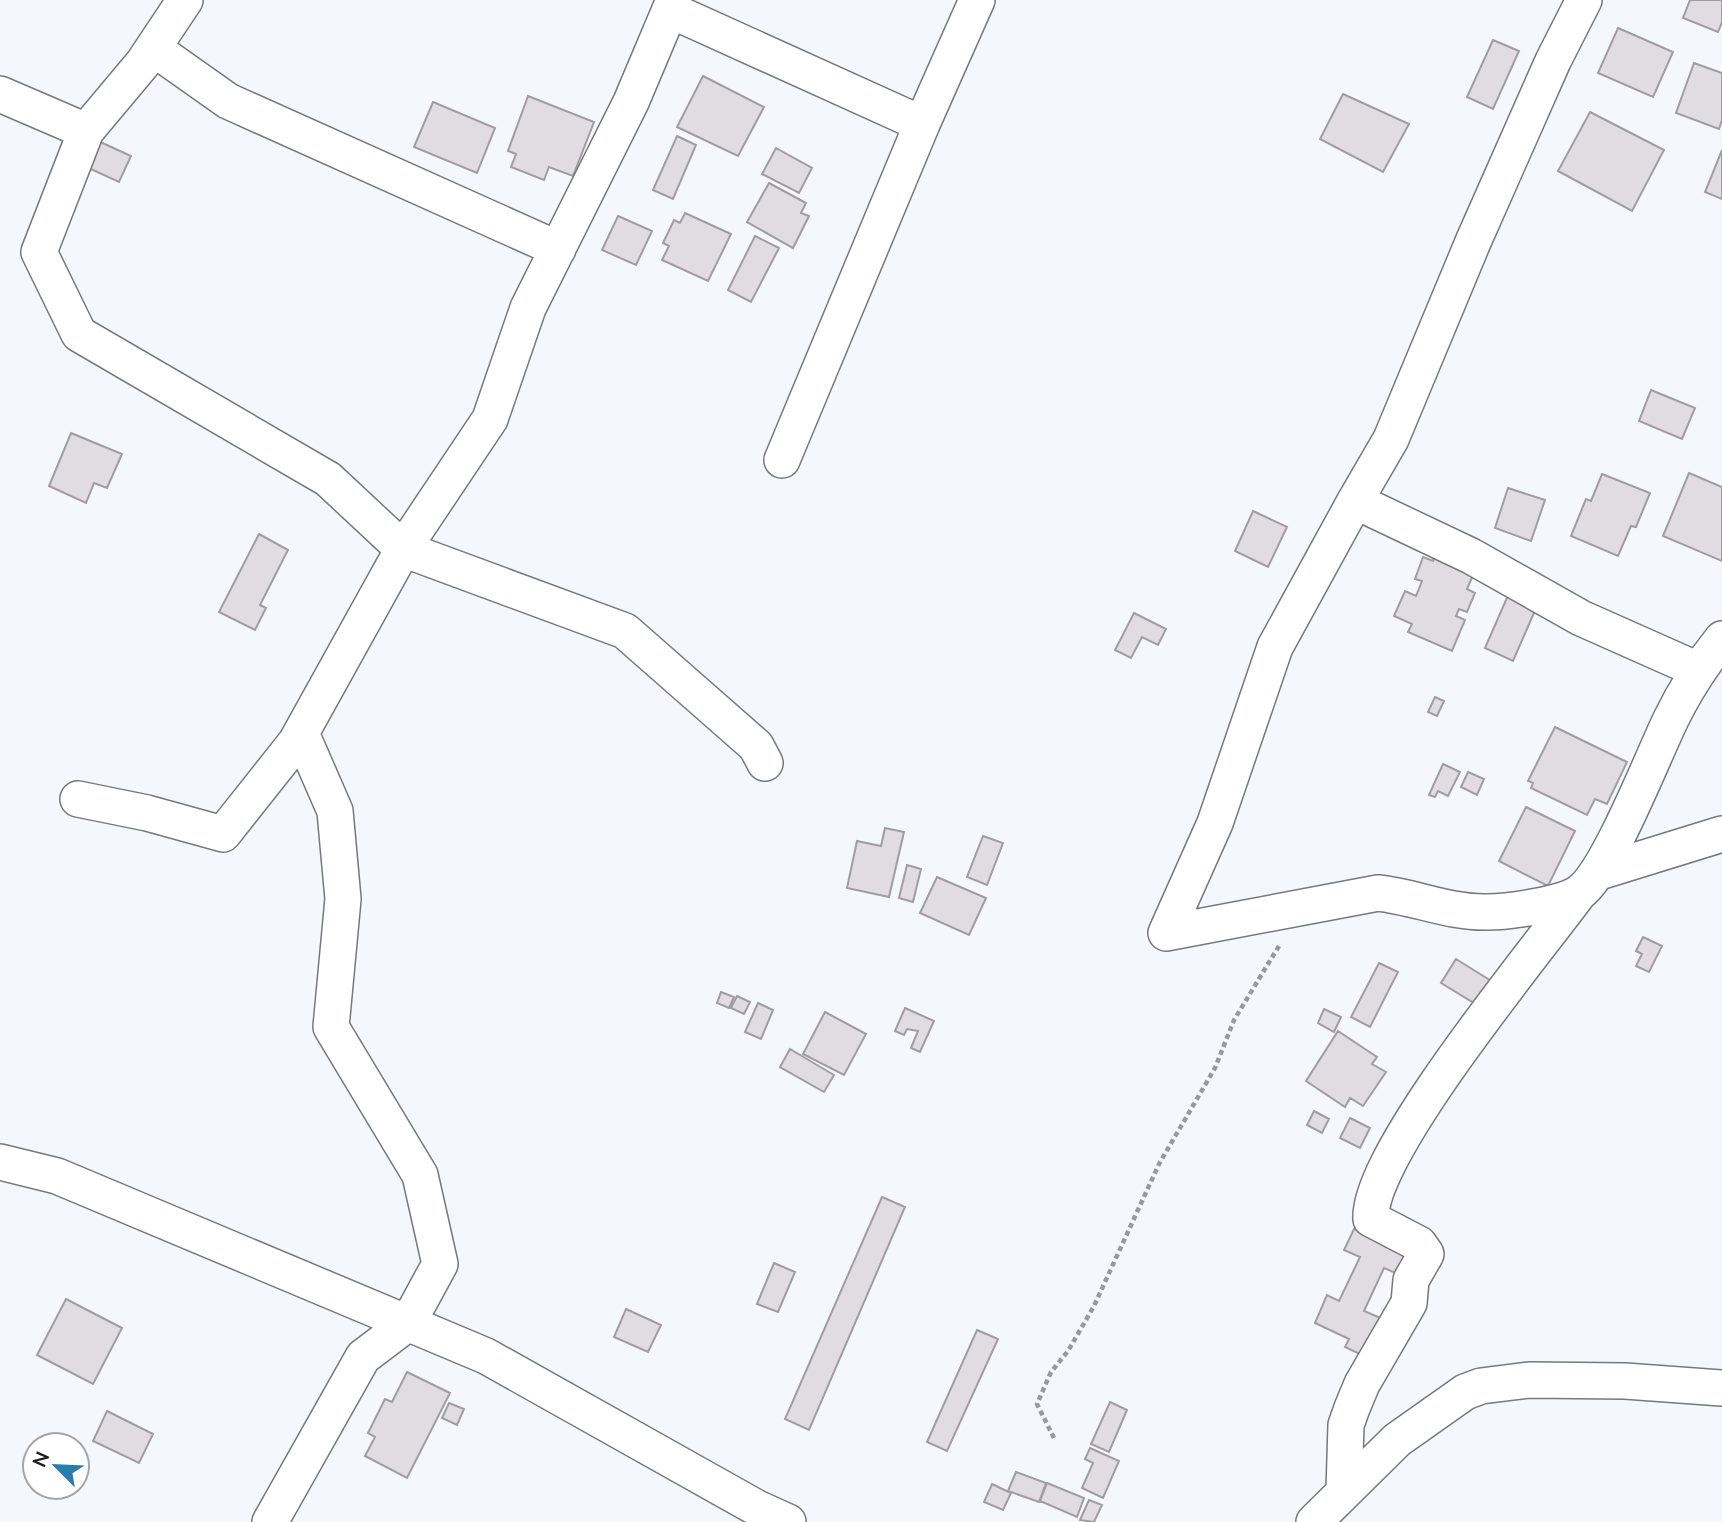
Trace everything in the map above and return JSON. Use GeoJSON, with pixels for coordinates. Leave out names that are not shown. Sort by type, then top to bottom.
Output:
{"type":"FeatureCollection","features":[{"type":"Feature","properties":{"kind":"street"},"geometry":{"type":"LineString","coordinates":[[185,0],[153,48],[86,131],[39,252],[79,334],[328,479],[403,548],[625,631],[756,746],[765,763]]}},
{"type":"Feature","properties":{"kind":"street"},"geometry":{"type":"LineString","coordinates":[[782,460],[922,124],[977,0]]}},
{"type":"Feature","properties":{"kind":"street"},"geometry":{"type":"LineString","coordinates":[[1584,0],[1553,61],[1478,230],[1391,439],[1275,647],[1215,823],[1166,933],[1378,893],[1405,896],[1460,911],[1486,912],[1534,907],[1589,883],[1722,834]]}},
{"type":"Feature","properties":{"kind":"street"},"geometry":{"type":"LineString","coordinates":[[78,799],[147,813],[223,834],[301,733],[403,548],[490,419],[528,308],[631,102],[672,5],[922,124]]}},
{"type":"Feature","properties":{"kind":"street"},"geometry":{"type":"LineString","coordinates":[[153,48],[228,101],[558,249]]}},
{"type":"Feature","properties":{"kind":"street"},"geometry":{"type":"LineString","coordinates":[[0,94],[86,131]]}},
{"type":"Feature","properties":{"kind":"street"},"geometry":{"type":"LineString","coordinates":[[1355,501],[1471,556],[1581,618],[1698,670]]}},
{"type":"Feature","properties":{"kind":"street"},"geometry":{"type":"LineString","coordinates":[[1343,1491],[1346,1425],[1362,1384],[1409,1303],[1411,1280],[1426,1254],[1419,1244],[1371,1219],[1377,1184],[1404,1134],[1433,1090],[1589,883],[1698,670],[1722,639]]}},
{"type":"Feature","properties":{"kind":"street"},"geometry":{"type":"LineString","coordinates":[[270,1522],[363,1357],[408,1323],[440,1264],[420,1175],[331,1027],[342,899],[335,811],[301,733]]}},
{"type":"Feature","properties":{"kind":"street"},"geometry":{"type":"LineString","coordinates":[[0,1161],[57,1176],[486,1356],[757,1508],[788,1522]]}},
{"type":"Feature","properties":{"kind":"street"},"geometry":{"type":"LineString","coordinates":[[1314,1522],[1397,1440],[1465,1392],[1481,1386],[1529,1380],[1722,1388]]}},
{"type":"Feature","properties":{"kind":"path"},"geometry":{"type":"LineString","coordinates":[[1054,1438],[1037,1405],[1051,1373],[1094,1306],[1158,1164],[1215,1068],[1234,1020],[1274,951],[1309,906]]}},
{"type":"Feature","properties":{"kind":"building"},"geometry":{"type":"Polygon","coordinates":[[[1690,0],[1722,0],[1722,22],[1718,32],[1683,18],[1690,0]]]}},
{"type":"Feature","properties":{"kind":"building"},"geometry":{"type":"Polygon","coordinates":[[[1618,28],[1673,52],[1653,97],[1598,73],[1618,28]]]}},
{"type":"Feature","properties":{"kind":"building"},"geometry":{"type":"Polygon","coordinates":[[[1493,40],[1519,51],[1493,109],[1467,97],[1493,40]]]}},
{"type":"Feature","properties":{"kind":"building"},"geometry":{"type":"Polygon","coordinates":[[[1694,63],[1722,73],[1722,120],[1719,129],[1676,113],[1694,63]]]}},
{"type":"Feature","properties":{"kind":"building"},"geometry":{"type":"Polygon","coordinates":[[[703,76],[764,107],[738,156],[677,127],[703,76]]]}},
{"type":"Feature","properties":{"kind":"building"},"geometry":{"type":"Polygon","coordinates":[[[1343,94],[1409,124],[1383,172],[1320,139],[1343,94]]]}},
{"type":"Feature","properties":{"kind":"building"},"geometry":{"type":"Polygon","coordinates":[[[528,96],[594,122],[573,176],[549,167],[544,180],[511,167],[516,154],[508,151],[528,96]]]}},
{"type":"Feature","properties":{"kind":"building"},"geometry":{"type":"Polygon","coordinates":[[[433,102],[495,128],[477,173],[414,147],[433,102]]]}},
{"type":"Feature","properties":{"kind":"building"},"geometry":{"type":"Polygon","coordinates":[[[1590,112],[1664,150],[1632,211],[1558,171],[1590,112]]]}},
{"type":"Feature","properties":{"kind":"building"},"geometry":{"type":"Polygon","coordinates":[[[677,136],[696,145],[673,199],[653,190],[677,136]]]}},
{"type":"Feature","properties":{"kind":"building"},"geometry":{"type":"Polygon","coordinates":[[[96,140],[131,156],[119,182],[84,166],[96,140]]]}},
{"type":"Feature","properties":{"kind":"building"},"geometry":{"type":"Polygon","coordinates":[[[776,148],[812,168],[799,193],[762,174],[776,148]]]}},
{"type":"Feature","properties":{"kind":"building"},"geometry":{"type":"Polygon","coordinates":[[[1722,150],[1722,199],[1705,192],[1722,150]]]}},
{"type":"Feature","properties":{"kind":"building"},"geometry":{"type":"Polygon","coordinates":[[[769,183],[806,203],[801,213],[809,216],[793,248],[747,222],[769,183]]]}},
{"type":"Feature","properties":{"kind":"building"},"geometry":{"type":"Polygon","coordinates":[[[685,213],[731,234],[708,281],[662,260],[669,246],[663,243],[674,220],[680,223],[685,213]]]}},
{"type":"Feature","properties":{"kind":"building"},"geometry":{"type":"Polygon","coordinates":[[[618,216],[652,231],[636,265],[602,250],[618,216]]]}},
{"type":"Feature","properties":{"kind":"building"},"geometry":{"type":"Polygon","coordinates":[[[755,236],[779,248],[751,302],[728,290],[755,236]]]}},
{"type":"Feature","properties":{"kind":"building"},"geometry":{"type":"Polygon","coordinates":[[[1651,390],[1695,408],[1682,439],[1639,421],[1651,390]]]}},
{"type":"Feature","properties":{"kind":"building"},"geometry":{"type":"Polygon","coordinates":[[[71,433],[122,454],[107,488],[94,483],[86,503],[49,486],[71,433]]]}},
{"type":"Feature","properties":{"kind":"building"},"geometry":{"type":"Polygon","coordinates":[[[1689,473],[1722,487],[1722,561],[1663,536],[1689,473]]]}},
{"type":"Feature","properties":{"kind":"building"},"geometry":{"type":"Polygon","coordinates":[[[1602,474],[1650,493],[1636,527],[1631,526],[1618,556],[1571,536],[1586,499],[1591,501],[1602,474]]]}},
{"type":"Feature","properties":{"kind":"building"},"geometry":{"type":"Polygon","coordinates":[[[1508,488],[1545,500],[1531,541],[1495,528],[1508,488]]]}},
{"type":"Feature","properties":{"kind":"building"},"geometry":{"type":"Polygon","coordinates":[[[1253,511],[1287,527],[1268,567],[1235,551],[1253,511]]]}},
{"type":"Feature","properties":{"kind":"building"},"geometry":{"type":"Polygon","coordinates":[[[259,534],[288,550],[260,605],[266,608],[255,630],[219,612],[259,534]]]}},
{"type":"Feature","properties":{"kind":"building"},"geometry":{"type":"Polygon","coordinates":[[[1435,556],[1474,573],[1467,589],[1475,593],[1467,612],[1459,609],[1456,616],[1465,620],[1452,651],[1408,632],[1412,624],[1394,616],[1405,591],[1416,596],[1422,581],[1415,579],[1423,557],[1433,561],[1435,556]]]}},
{"type":"Feature","properties":{"kind":"building"},"geometry":{"type":"Polygon","coordinates":[[[1509,593],[1537,606],[1513,661],[1485,648],[1509,593]]]}},
{"type":"Feature","properties":{"kind":"building"},"geometry":{"type":"Polygon","coordinates":[[[1134,613],[1166,629],[1158,645],[1142,637],[1131,658],[1115,650],[1134,613]]]}},
{"type":"Feature","properties":{"kind":"building"},"geometry":{"type":"Polygon","coordinates":[[[1435,697],[1444,701],[1437,716],[1428,712],[1435,697]]]}},
{"type":"Feature","properties":{"kind":"building"},"geometry":{"type":"Polygon","coordinates":[[[1555,727],[1627,762],[1607,804],[1595,799],[1587,815],[1531,788],[1533,783],[1528,781],[1555,727]]]}},
{"type":"Feature","properties":{"kind":"building"},"geometry":{"type":"Polygon","coordinates":[[[1443,764],[1460,772],[1448,796],[1438,791],[1435,797],[1429,795],[1443,764]]]}},
{"type":"Feature","properties":{"kind":"building"},"geometry":{"type":"Polygon","coordinates":[[[1468,772],[1484,779],[1477,795],[1461,787],[1468,772]]]}},
{"type":"Feature","properties":{"kind":"building"},"geometry":{"type":"Polygon","coordinates":[[[1526,807],[1575,831],[1548,886],[1499,861],[1526,807]]]}},
{"type":"Feature","properties":{"kind":"building"},"geometry":{"type":"Polygon","coordinates":[[[885,828],[904,832],[889,897],[847,888],[857,841],[881,846],[885,828]]]}},
{"type":"Feature","properties":{"kind":"building"},"geometry":{"type":"Polygon","coordinates":[[[983,836],[1003,843],[987,885],[967,877],[983,836]]]}},
{"type":"Feature","properties":{"kind":"building"},"geometry":{"type":"Polygon","coordinates":[[[907,865],[921,869],[913,902],[899,898],[907,865]]]}},
{"type":"Feature","properties":{"kind":"building"},"geometry":{"type":"Polygon","coordinates":[[[937,877],[986,898],[969,935],[920,913],[937,877]]]}},
{"type":"Feature","properties":{"kind":"building"},"geometry":{"type":"Polygon","coordinates":[[[1643,937],[1662,946],[1649,972],[1636,966],[1642,954],[1636,951],[1643,937]]]}},
{"type":"Feature","properties":{"kind":"building"},"geometry":{"type":"Polygon","coordinates":[[[1456,959],[1493,982],[1479,1006],[1441,983],[1456,959]]]}},
{"type":"Feature","properties":{"kind":"building"},"geometry":{"type":"Polygon","coordinates":[[[1379,963],[1398,972],[1370,1027],[1351,1017],[1379,963]]]}},
{"type":"Feature","properties":{"kind":"building"},"geometry":{"type":"Polygon","coordinates":[[[721,992],[734,997],[729,1008],[717,1003],[721,992]]]}},
{"type":"Feature","properties":{"kind":"building"},"geometry":{"type":"Polygon","coordinates":[[[737,996],[750,1002],[744,1014],[731,1008],[737,996]]]}},
{"type":"Feature","properties":{"kind":"building"},"geometry":{"type":"Polygon","coordinates":[[[758,1003],[773,1010],[761,1039],[745,1032],[758,1003]]]}},
{"type":"Feature","properties":{"kind":"building"},"geometry":{"type":"Polygon","coordinates":[[[905,1008],[934,1021],[920,1052],[911,1048],[918,1031],[907,1029],[904,1035],[895,1031],[905,1008]]]}},
{"type":"Feature","properties":{"kind":"building"},"geometry":{"type":"Polygon","coordinates":[[[1324,1009],[1341,1017],[1334,1032],[1318,1023],[1324,1009]]]}},
{"type":"Feature","properties":{"kind":"building"},"geometry":{"type":"Polygon","coordinates":[[[825,1012],[866,1034],[844,1075],[803,1054],[825,1012]]]}},
{"type":"Feature","properties":{"kind":"building"},"geometry":{"type":"Polygon","coordinates":[[[1338,1031],[1377,1057],[1372,1064],[1386,1072],[1363,1106],[1350,1098],[1345,1107],[1306,1081],[1338,1031]]]}},
{"type":"Feature","properties":{"kind":"building"},"geometry":{"type":"Polygon","coordinates":[[[790,1049],[834,1075],[824,1092],[780,1067],[790,1049]]]}},
{"type":"Feature","properties":{"kind":"building"},"geometry":{"type":"Polygon","coordinates":[[[1314,1111],[1329,1119],[1322,1133],[1307,1125],[1314,1111]]]}},
{"type":"Feature","properties":{"kind":"building"},"geometry":{"type":"Polygon","coordinates":[[[1350,1118],[1370,1128],[1360,1148],[1340,1138],[1350,1118]]]}},
{"type":"Feature","properties":{"kind":"building"},"geometry":{"type":"Polygon","coordinates":[[[882,1197],[905,1207],[809,1430],[785,1419],[882,1197]]]}},
{"type":"Feature","properties":{"kind":"building"},"geometry":{"type":"Polygon","coordinates":[[[1355,1227],[1414,1254],[1403,1276],[1384,1268],[1364,1311],[1383,1319],[1366,1357],[1345,1347],[1349,1339],[1315,1323],[1327,1295],[1339,1301],[1360,1257],[1344,1250],[1355,1227]]]}},
{"type":"Feature","properties":{"kind":"building"},"geometry":{"type":"Polygon","coordinates":[[[774,1263],[795,1272],[778,1312],[757,1304],[774,1263]]]}},
{"type":"Feature","properties":{"kind":"building"},"geometry":{"type":"Polygon","coordinates":[[[66,1299],[122,1328],[93,1384],[37,1355],[66,1299]]]}},
{"type":"Feature","properties":{"kind":"building"},"geometry":{"type":"Polygon","coordinates":[[[626,1309],[661,1325],[648,1352],[614,1337],[626,1309]]]}},
{"type":"Feature","properties":{"kind":"building"},"geometry":{"type":"Polygon","coordinates":[[[977,1330],[998,1339],[947,1451],[927,1442],[977,1330]]]}},
{"type":"Feature","properties":{"kind":"building"},"geometry":{"type":"Polygon","coordinates":[[[407,1372],[450,1393],[407,1478],[365,1456],[375,1437],[368,1433],[385,1399],[392,1402],[407,1372]]]}},
{"type":"Feature","properties":{"kind":"building"},"geometry":{"type":"Polygon","coordinates":[[[1110,1402],[1127,1410],[1109,1452],[1091,1444],[1110,1402]]]}},
{"type":"Feature","properties":{"kind":"building"},"geometry":{"type":"Polygon","coordinates":[[[449,1403],[464,1409],[457,1425],[442,1418],[449,1403]]]}},
{"type":"Feature","properties":{"kind":"building"},"geometry":{"type":"Polygon","coordinates":[[[107,1411],[153,1434],[139,1463],[93,1441],[107,1411]]]}},
{"type":"Feature","properties":{"kind":"building"},"geometry":{"type":"Polygon","coordinates":[[[1090,1448],[1119,1461],[1103,1498],[1082,1488],[1093,1463],[1085,1459],[1090,1448]]]}},
{"type":"Feature","properties":{"kind":"building"},"geometry":{"type":"Polygon","coordinates":[[[1016,1472],[1046,1483],[1039,1502],[1008,1491],[1016,1472]]]}},
{"type":"Feature","properties":{"kind":"building"},"geometry":{"type":"Polygon","coordinates":[[[1047,1483],[1084,1498],[1077,1517],[1040,1501],[1047,1483]]]}},
{"type":"Feature","properties":{"kind":"building"},"geometry":{"type":"Polygon","coordinates":[[[992,1484],[1011,1493],[1003,1510],[984,1502],[992,1484]]]}},
{"type":"Feature","properties":{"kind":"building"},"geometry":{"type":"Polygon","coordinates":[[[1089,1500],[1102,1505],[1094,1522],[1080,1520],[1089,1500]]]}}]}
